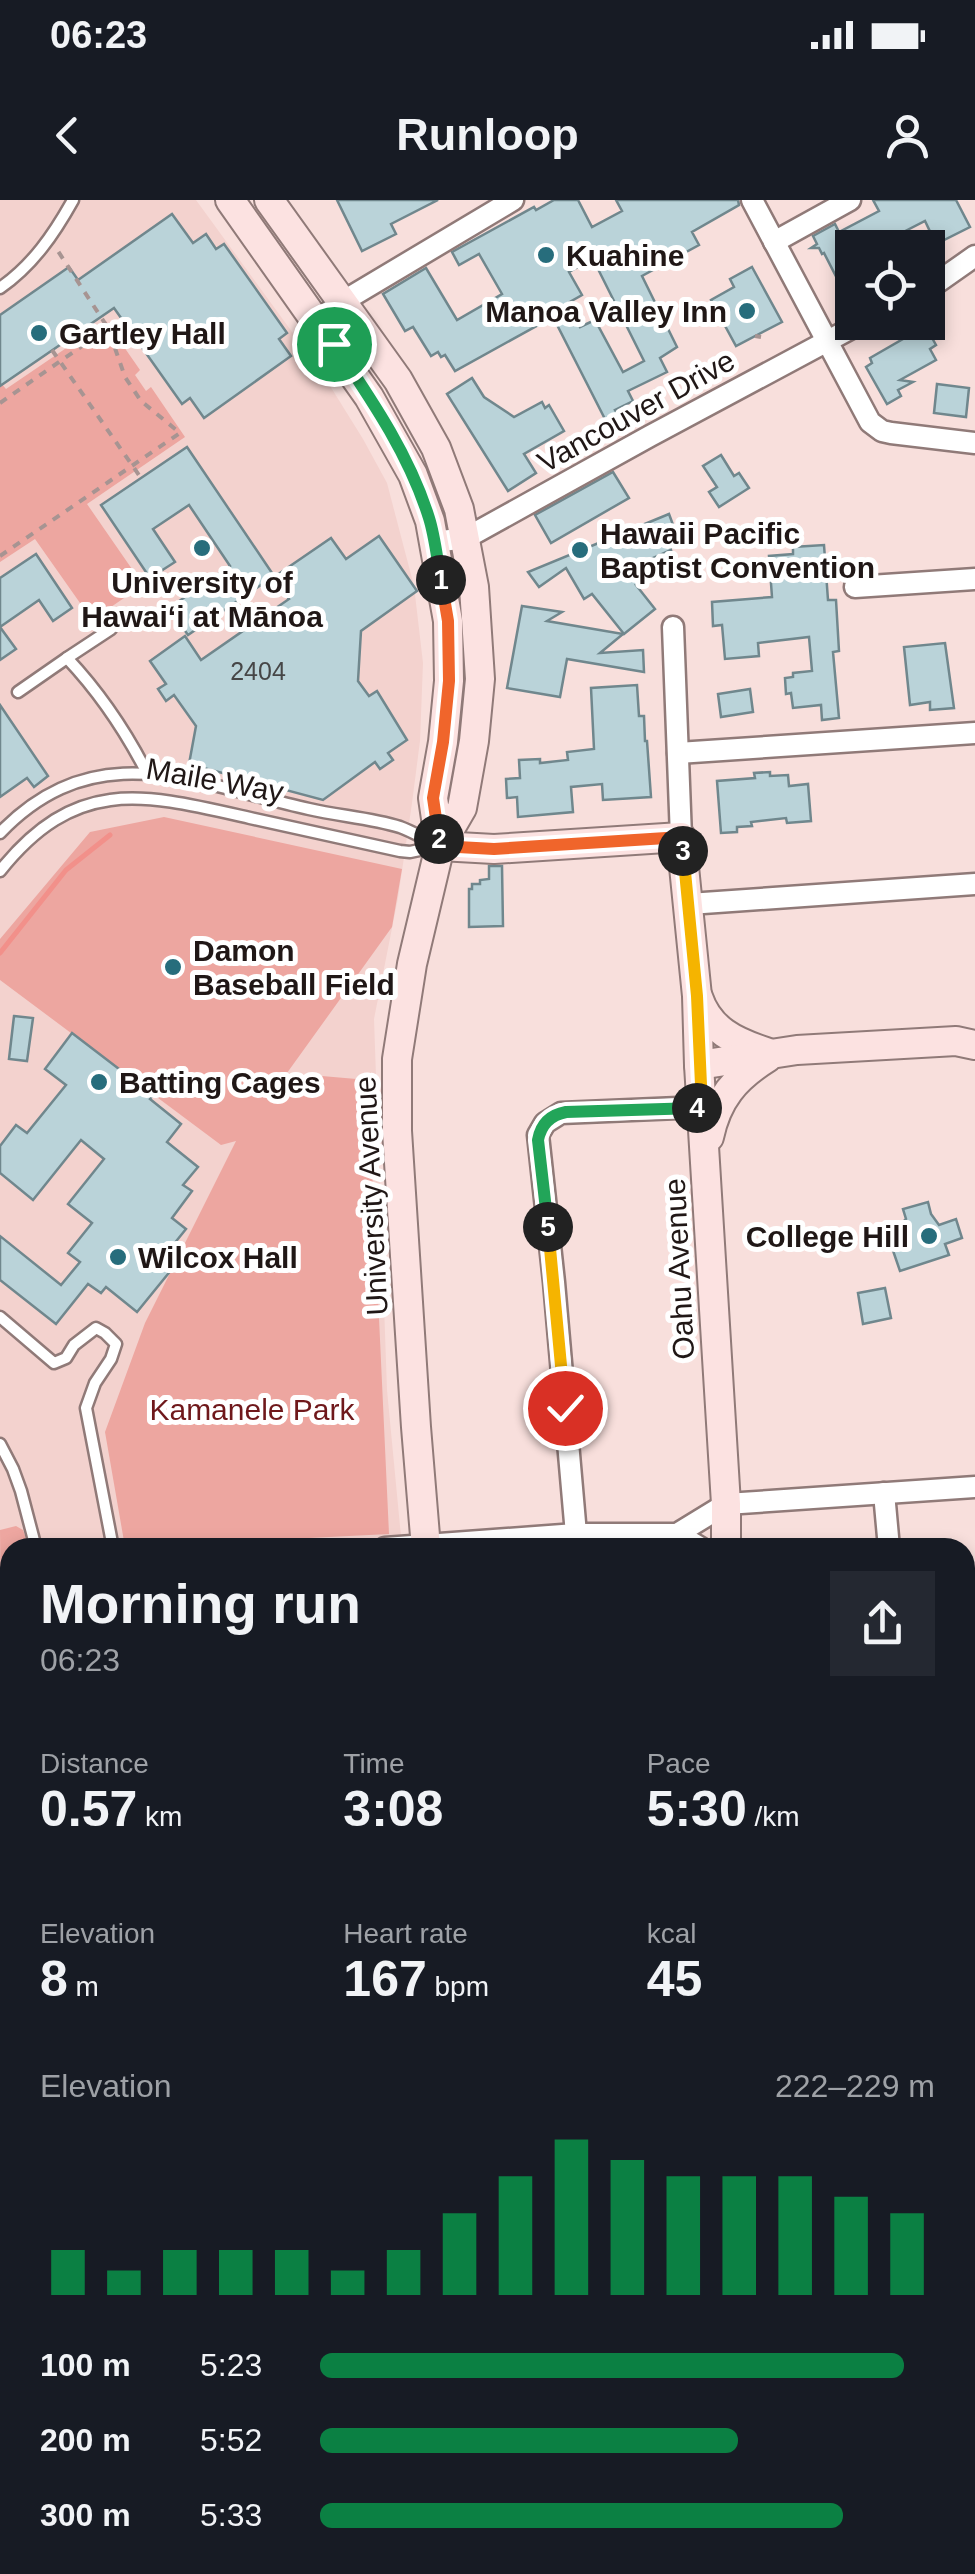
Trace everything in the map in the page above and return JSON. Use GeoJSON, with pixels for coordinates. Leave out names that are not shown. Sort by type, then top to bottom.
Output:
{"type":"FeatureCollection","features":[{"type":"Feature","properties":{"kind":"main road","name":"University Avenue"},"geometry":{"type":"LineString","coordinates":[[230,200],[360,384],[397,444],[430,520],[448,621],[449,681],[433,798],[440,846]]}},
{"type":"Feature","properties":{"kind":"main road","name":"University Avenue"},"geometry":{"type":"LineString","coordinates":[[270,200],[398,380],[436,448],[460,509],[474,587],[480,679],[474,741],[462,808],[440,846],[412,964],[396,1059],[397,1131],[425,1538]]}},
{"type":"Feature","properties":{"kind":"main road","name":"Maile Way"},"geometry":{"type":"LineString","coordinates":[[440,846],[494,849],[682,837]]}},
{"type":"Feature","properties":{"kind":"main road","name":"Oahu Avenue"},"geometry":{"type":"LineString","coordinates":[[682,837],[697,996],[726,1538]]}},
{"type":"Feature","properties":{"kind":"main road"},"geometry":{"type":"LineString","coordinates":[[697,996],[705,1014],[720,1031],[739,1043],[772,1054]]}},
{"type":"Feature","properties":{"kind":"main road"},"geometry":{"type":"LineString","coordinates":[[699,1065],[798,1050],[956,1041],[975,1045]]}},
{"type":"Feature","properties":{"kind":"main road"},"geometry":{"type":"LineString","coordinates":[[705,1156],[713,1119],[724,1094],[743,1073],[772,1054]]}},
{"type":"Feature","properties":{"kind":"street"},"geometry":{"type":"LineString","coordinates":[[316,322],[342,302],[512,200]]}},
{"type":"Feature","properties":{"kind":"street"},"geometry":{"type":"LineString","coordinates":[[752,200],[865,414],[878,428],[891,433],[975,442]]}},
{"type":"Feature","properties":{"kind":"street"},"geometry":{"type":"LineString","coordinates":[[774,242],[850,200]]}},
{"type":"Feature","properties":{"kind":"street"},"geometry":{"type":"LineString","coordinates":[[945,278],[975,256]]}},
{"type":"Feature","properties":{"kind":"street","name":"Vancouver Drive"},"geometry":{"type":"LineString","coordinates":[[434,542],[466,538],[835,337]]}},
{"type":"Feature","properties":{"kind":"street"},"geometry":{"type":"LineString","coordinates":[[855,587],[975,579]]}},
{"type":"Feature","properties":{"kind":"street","name":"Oahu Avenue"},"geometry":{"type":"LineString","coordinates":[[673,627],[682,837]]}},
{"type":"Feature","properties":{"kind":"street"},"geometry":{"type":"LineString","coordinates":[[678,753],[975,734]]}},
{"type":"Feature","properties":{"kind":"street"},"geometry":{"type":"LineString","coordinates":[[688,904],[975,884]]}},
{"type":"Feature","properties":{"kind":"street"},"geometry":{"type":"LineString","coordinates":[[576,1534],[538,1135],[545,1123],[561,1113],[702,1107]]}},
{"type":"Feature","properties":{"kind":"street"},"geometry":{"type":"LineString","coordinates":[[676,1534],[726,1504],[975,1487]]}},
{"type":"Feature","properties":{"kind":"street"},"geometry":{"type":"LineString","coordinates":[[884,1493],[888,1538]]}},
{"type":"Feature","properties":{"kind":"street"},"geometry":{"type":"LineString","coordinates":[[526,1538],[576,1534],[676,1534],[683,1538]]}},
{"type":"Feature","properties":{"kind":"lane"},"geometry":{"type":"LineString","coordinates":[[0,288],[50,240],[73,200]]}},
{"type":"Feature","properties":{"kind":"lane"},"geometry":{"type":"LineString","coordinates":[[18,692],[112,629]]}},
{"type":"Feature","properties":{"kind":"lane"},"geometry":{"type":"LineString","coordinates":[[67,658],[118,721],[147,773]]}},
{"type":"Feature","properties":{"kind":"lane","name":"Maile Way"},"geometry":{"type":"LineString","coordinates":[[0,833],[32,805],[79,782],[104,775],[147,773],[401,827],[440,846]]}},
{"type":"Feature","properties":{"kind":"lane","name":"Maile Way"},"geometry":{"type":"LineString","coordinates":[[0,871],[28,840],[66,814],[98,802],[132,797],[178,802],[400,851],[440,846]]}},
{"type":"Feature","properties":{"kind":"lane"},"geometry":{"type":"LineString","coordinates":[[0,1318],[54,1363],[66,1358],[74,1345],[96,1328],[116,1344],[86,1408],[111,1538]]}},
{"type":"Feature","properties":{"kind":"lane"},"geometry":{"type":"LineString","coordinates":[[0,1444],[17,1480],[33,1538]]}},
{"type":"Feature","properties":{"kind":"path"},"geometry":{"type":"LineString","coordinates":[[0,556],[180,433],[141,401],[125,377],[108,328],[50,240]]}},
{"type":"Feature","properties":{"kind":"path"},"geometry":{"type":"LineString","coordinates":[[0,403],[108,328]]}},
{"type":"Feature","properties":{"kind":"path"},"geometry":{"type":"LineString","coordinates":[[52,350],[141,478]]}},
{"type":"Feature","properties":{"kind":"shaded area"},"geometry":{"type":"Polygon","coordinates":[[[0,200],[196,200],[322,373],[363,439],[387,483],[414,586],[423,663],[420,741],[398,898],[374,1019],[387,1390],[401,1538],[0,1538],[0,200]]]}},
{"type":"Feature","properties":{"kind":"green space"},"geometry":{"type":"Polygon","coordinates":[[[106,321],[140,370],[135,375],[146,391],[151,387],[185,437],[87,504],[143,585],[92,620],[35,539],[0,562],[0,382],[6,389],[106,321]]]}},
{"type":"Feature","properties":{"kind":"green space","name":"Kamanele Park"},"geometry":{"type":"Polygon","coordinates":[[[164,817],[402,869],[392,927],[287,1073],[368,1080],[389,1534],[123,1538],[105,1432],[145,1323],[236,1141],[221,1145],[0,980],[0,939],[90,832],[164,817]]]}},
{"type":"Feature","properties":{"kind":"green space"},"geometry":{"type":"Polygon","coordinates":[[[16,1526],[26,1538],[0,1538],[0,1530],[16,1526]]]}},
{"type":"Feature","properties":{"kind":"building"},"geometry":{"type":"Polygon","coordinates":[[[337,200],[438,200],[391,224],[396,234],[362,251],[337,200]]]}},
{"type":"Feature","properties":{"kind":"building"},"geometry":{"type":"Polygon","coordinates":[[[554,200],[578,200],[592,227],[622,211],[616,200],[738,200],[739,205],[692,232],[699,245],[642,276],[677,347],[660,358],[667,372],[628,391],[633,401],[605,419],[553,317],[455,371],[445,355],[441,357],[438,352],[431,356],[413,327],[405,331],[383,294],[426,268],[457,320],[502,294],[479,254],[459,265],[452,252],[534,207],[536,210],[554,200]],[[593,259],[569,272],[582,295],[568,303],[580,327],[595,320],[623,372],[644,361],[593,259]]]}},
{"type":"Feature","properties":{"kind":"building"},"geometry":{"type":"Polygon","coordinates":[[[873,200],[956,200],[970,227],[945,240],[945,230],[929,230],[925,221],[907,230],[843,230],[879,211],[873,200]]]}},
{"type":"Feature","properties":{"kind":"building"},"geometry":{"type":"Polygon","coordinates":[[[172,214],[193,243],[206,234],[216,249],[224,244],[287,333],[279,339],[291,356],[204,418],[190,398],[182,404],[114,308],[0,386],[0,315],[69,267],[78,280],[172,214]]]}},
{"type":"Feature","properties":{"kind":"building"},"geometry":{"type":"Polygon","coordinates":[[[835,224],[835,274],[824,253],[811,248],[817,244],[813,236],[835,224]]]}},
{"type":"Feature","properties":{"kind":"building","name":"Manoa Valley Inn"},"geometry":{"type":"Polygon","coordinates":[[[752,267],[782,322],[736,346],[711,300],[734,287],[730,279],[752,267]]]}},
{"type":"Feature","properties":{"kind":"building"},"geometry":{"type":"Polygon","coordinates":[[[901,340],[933,340],[936,345],[930,349],[936,360],[900,380],[913,382],[898,390],[901,396],[887,404],[866,367],[872,363],[870,358],[901,340]]]}},
{"type":"Feature","properties":{"kind":"building"},"geometry":{"type":"Polygon","coordinates":[[[472,378],[484,397],[514,417],[542,402],[545,408],[549,405],[564,431],[524,454],[536,473],[508,491],[447,394],[472,378]]]}},
{"type":"Feature","properties":{"kind":"building"},"geometry":{"type":"Polygon","coordinates":[[[937,384],[969,388],[966,417],[934,413],[937,384]]]}},
{"type":"Feature","properties":{"kind":"building"},"geometry":{"type":"Polygon","coordinates":[[[187,447],[274,576],[188,635],[169,608],[230,566],[189,505],[153,529],[175,562],[150,578],[101,505],[187,447]]]}},
{"type":"Feature","properties":{"kind":"building"},"geometry":{"type":"Polygon","coordinates":[[[721,455],[734,476],[739,473],[749,488],[719,507],[709,492],[717,487],[703,466],[721,455]]]}},
{"type":"Feature","properties":{"kind":"building"},"geometry":{"type":"Polygon","coordinates":[[[613,472],[629,498],[551,543],[535,515],[613,472]]]}},
{"type":"Feature","properties":{"kind":"building"},"geometry":{"type":"Polygon","coordinates":[[[669,514],[679,541],[669,545],[671,550],[651,559],[658,576],[636,585],[655,609],[624,634],[592,594],[584,599],[566,568],[539,587],[528,572],[669,514]]]}},
{"type":"Feature","properties":{"kind":"building"},"geometry":{"type":"Polygon","coordinates":[[[379,536],[417,591],[361,631],[358,681],[369,696],[377,691],[407,740],[388,753],[393,760],[380,769],[375,762],[323,800],[189,764],[196,726],[174,695],[166,701],[158,689],[166,684],[150,661],[185,636],[201,660],[289,599],[274,577],[331,538],[346,559],[379,536]]]}},
{"type":"Feature","properties":{"kind":"building"},"geometry":{"type":"Polygon","coordinates":[[[824,545],[828,600],[836,600],[839,651],[833,652],[839,718],[822,720],[821,705],[793,708],[791,693],[786,694],[785,678],[812,671],[809,637],[758,643],[759,656],[725,659],[722,625],[713,626],[712,602],[772,597],[769,556],[793,554],[793,547],[824,545]]]}},
{"type":"Feature","properties":{"kind":"building"},"geometry":{"type":"Polygon","coordinates":[[[36,554],[72,608],[53,621],[39,600],[0,627],[0,578],[36,554]]]}},
{"type":"Feature","properties":{"kind":"building"},"geometry":{"type":"Polygon","coordinates":[[[522,606],[562,612],[547,621],[623,634],[600,653],[643,650],[644,672],[567,659],[560,697],[507,688],[522,606]]]}},
{"type":"Feature","properties":{"kind":"building"},"geometry":{"type":"Polygon","coordinates":[[[0,627],[16,649],[0,660],[0,627]]]}},
{"type":"Feature","properties":{"kind":"building"},"geometry":{"type":"Polygon","coordinates":[[[945,643],[954,708],[930,710],[930,702],[910,705],[904,647],[945,643]]]}},
{"type":"Feature","properties":{"kind":"building"},"geometry":{"type":"Polygon","coordinates":[[[637,685],[639,716],[644,716],[651,797],[603,800],[602,784],[571,787],[573,812],[518,817],[517,797],[507,798],[506,779],[520,778],[519,760],[568,760],[567,752],[594,749],[591,688],[637,685]]]}},
{"type":"Feature","properties":{"kind":"building"},"geometry":{"type":"Polygon","coordinates":[[[750,689],[753,712],[721,717],[718,694],[750,689]]]}},
{"type":"Feature","properties":{"kind":"building"},"geometry":{"type":"Polygon","coordinates":[[[0,705],[48,776],[34,787],[27,778],[0,797],[0,705]]]}},
{"type":"Feature","properties":{"kind":"building"},"geometry":{"type":"Polygon","coordinates":[[[770,772],[770,776],[788,775],[789,786],[808,784],[811,821],[787,823],[786,818],[751,822],[752,826],[737,827],[737,832],[721,833],[717,781],[755,778],[754,773],[770,772]]]}},
{"type":"Feature","properties":{"kind":"building"},"geometry":{"type":"Polygon","coordinates":[[[489,866],[502,866],[503,926],[469,927],[469,889],[472,884],[480,884],[480,880],[489,879],[489,866]]]}},
{"type":"Feature","properties":{"kind":"building"},"geometry":{"type":"Polygon","coordinates":[[[14,1016],[33,1018],[27,1061],[9,1059],[14,1016]]]}},
{"type":"Feature","properties":{"kind":"building"},"geometry":{"type":"Polygon","coordinates":[[[72,1033],[153,1095],[150,1099],[181,1124],[167,1142],[198,1167],[183,1185],[192,1191],[172,1218],[186,1229],[161,1260],[172,1269],[137,1312],[106,1287],[101,1293],[88,1284],[56,1324],[0,1280],[0,1236],[61,1285],[80,1262],[68,1253],[92,1223],[68,1204],[104,1159],[81,1140],[33,1200],[0,1173],[0,1146],[16,1125],[27,1133],[66,1085],[45,1069],[72,1033]]]}},
{"type":"Feature","properties":{"kind":"building","name":"College Hill"},"geometry":{"type":"Polygon","coordinates":[[[928,1202],[939,1225],[956,1219],[962,1238],[945,1244],[949,1255],[900,1271],[889,1239],[905,1233],[901,1224],[906,1219],[903,1209],[928,1202]]]}},
{"type":"Feature","properties":{"kind":"building"},"geometry":{"type":"Polygon","coordinates":[[[885,1288],[891,1318],[863,1324],[858,1293],[885,1288]]]}},
{"type":"Feature","properties":{"kind":"waterway"},"geometry":{"type":"LineString","coordinates":[[0,953],[66,870],[110,835]]}},
{"type":"Feature","properties":{"kind":"place","name":"Kuahine"},"geometry":{"type":"Point","coordinates":[546,255]}},
{"type":"Feature","properties":{"kind":"place","name":"Manoa Valley Inn"},"geometry":{"type":"Point","coordinates":[747,311]}},
{"type":"Feature","properties":{"kind":"place","name":"Gartley Hall"},"geometry":{"type":"Point","coordinates":[39,333]}},
{"type":"Feature","properties":{"kind":"place","name":"University of Hawaiʻi at Mānoa"},"geometry":{"type":"Point","coordinates":[202,548]}},
{"type":"Feature","properties":{"kind":"place","name":"Hawaii Pacific Baptist Convention"},"geometry":{"type":"Point","coordinates":[580,550]}},
{"type":"Feature","properties":{"kind":"place","name":"Damon Baseball Field"},"geometry":{"type":"Point","coordinates":[173,967]}},
{"type":"Feature","properties":{"kind":"place","name":"Batting Cages"},"geometry":{"type":"Point","coordinates":[99,1082]}},
{"type":"Feature","properties":{"kind":"place","name":"College Hill"},"geometry":{"type":"Point","coordinates":[929,1236]}},
{"type":"Feature","properties":{"kind":"place","name":"Wilcox Hall"},"geometry":{"type":"Point","coordinates":[118,1257]}},
{"type":"Feature","properties":{"kind":"route"},"geometry":{"type":"LineString","coordinates":[[334,344],[397,444],[430,520],[448,621],[449,681],[433,798],[440,846],[494,849],[682,837],[697,996],[702,1107],[561,1113],[552,1116],[538,1135],[565,1408]]}}]}
